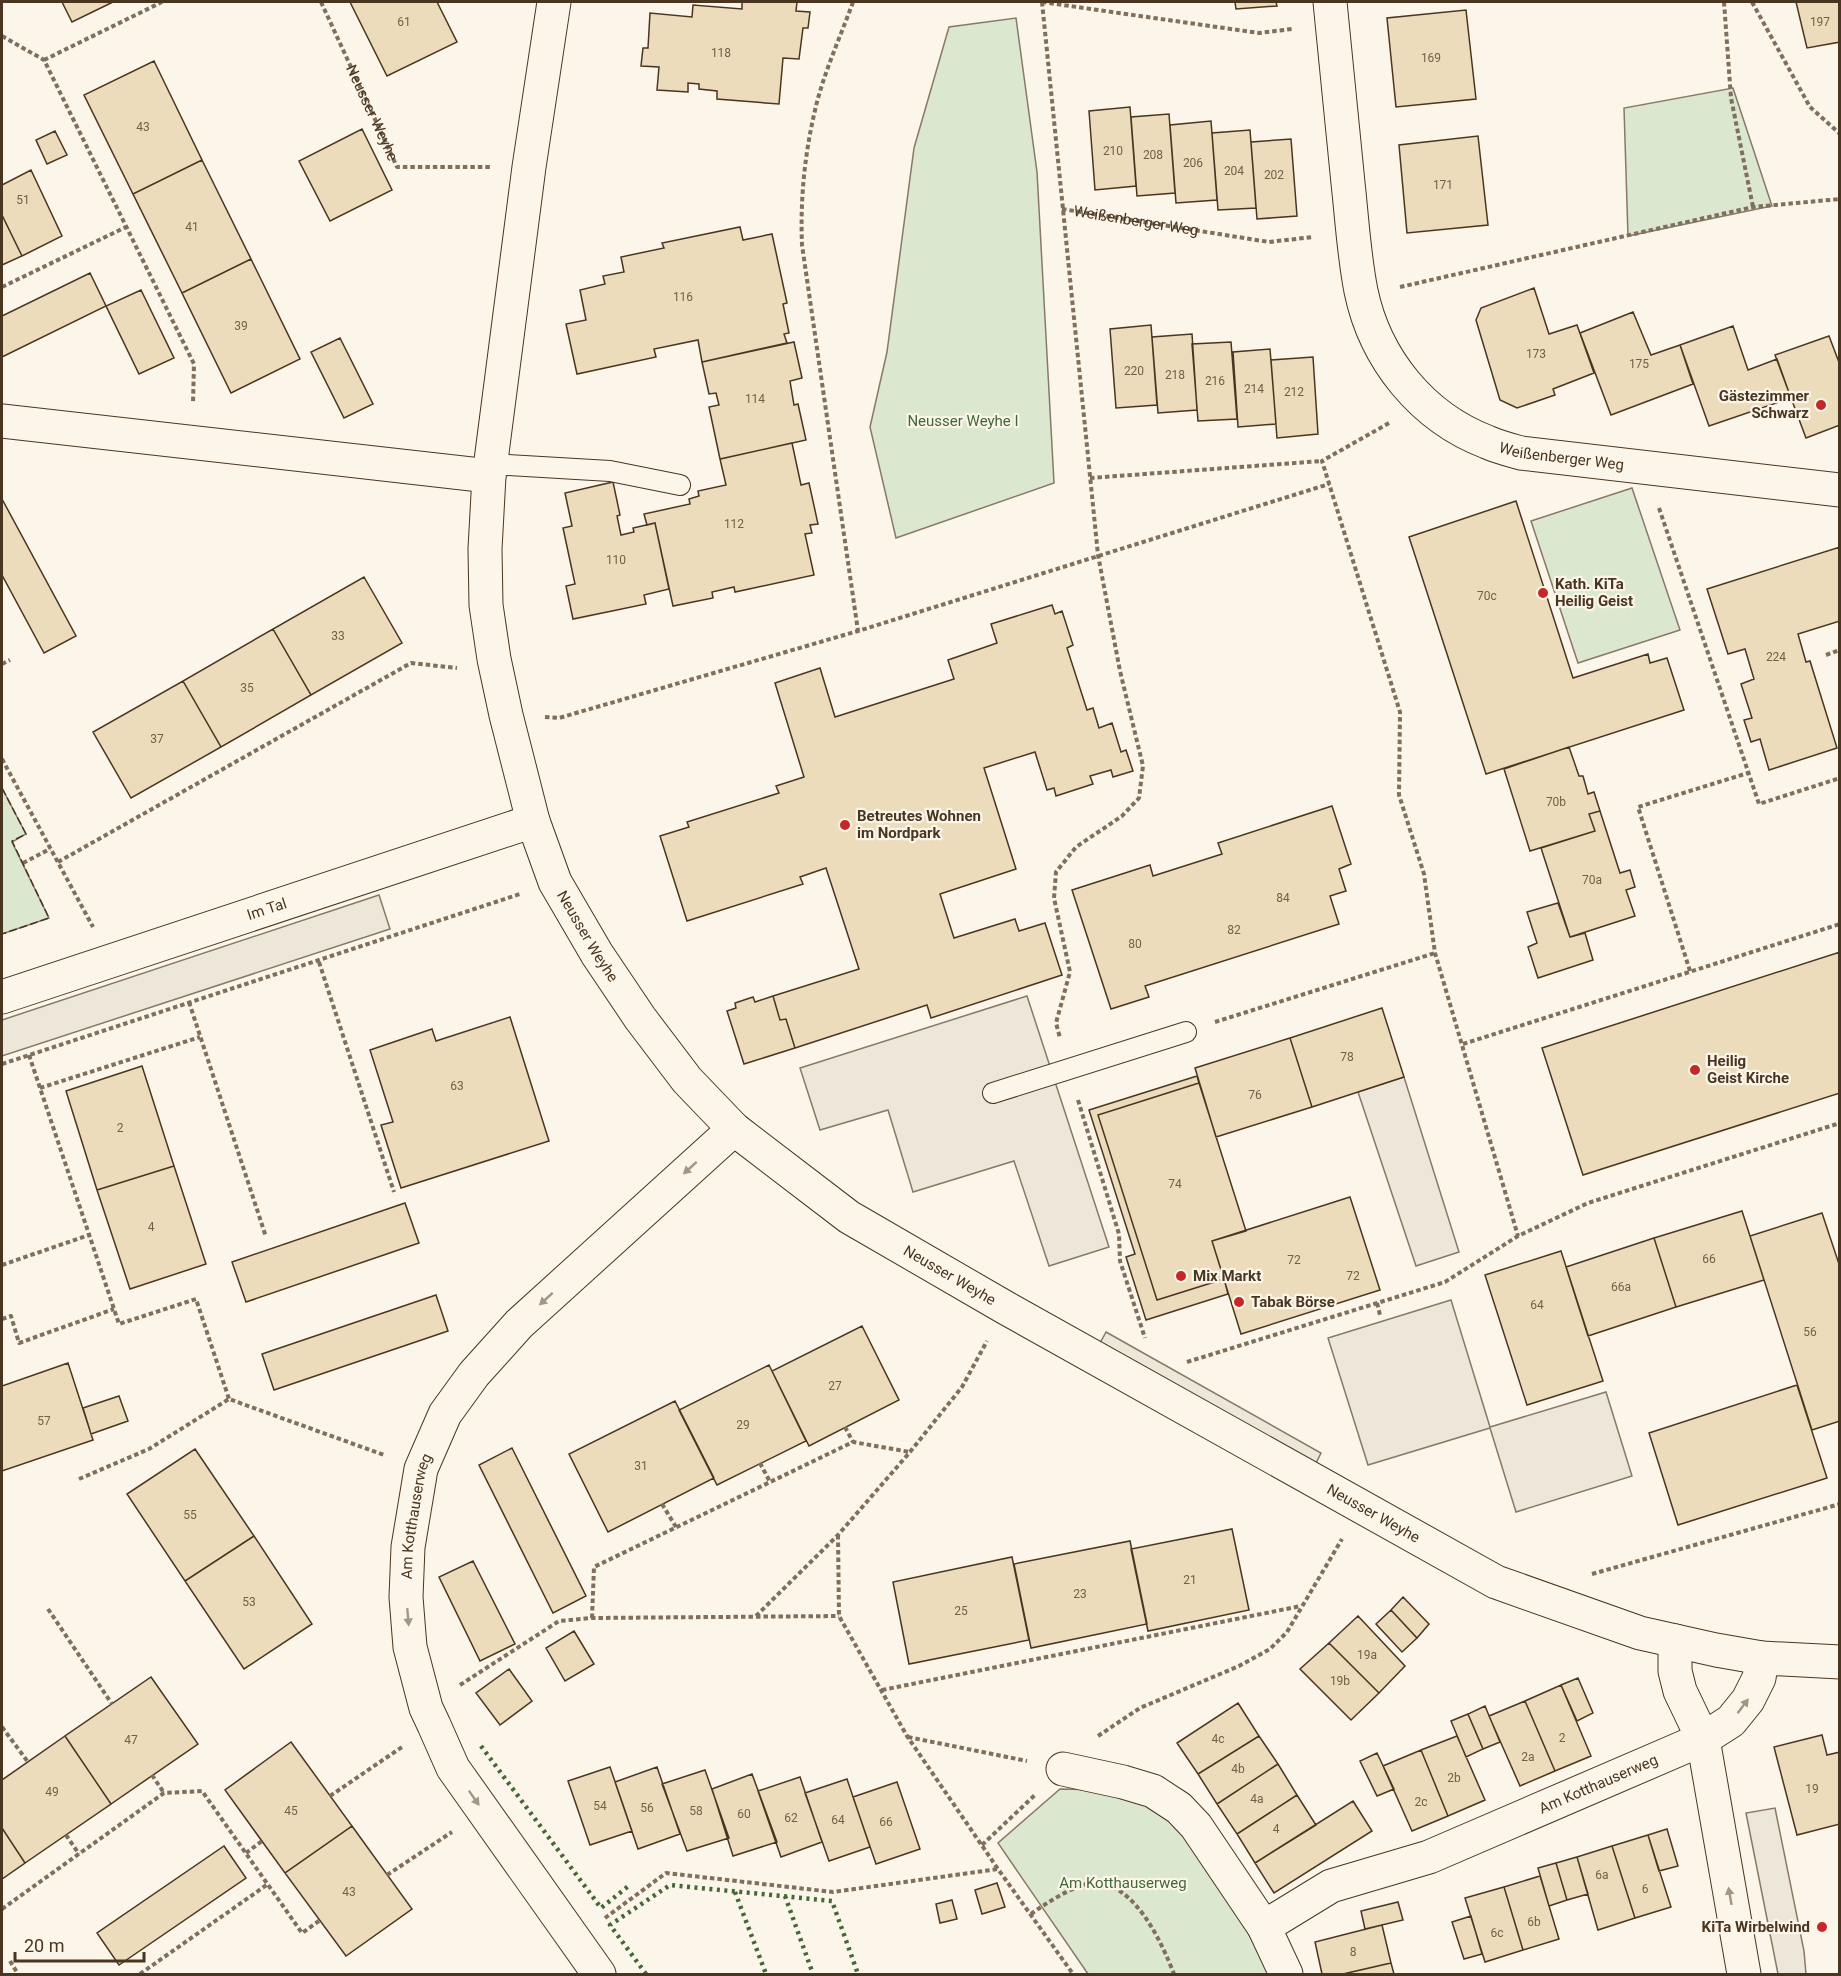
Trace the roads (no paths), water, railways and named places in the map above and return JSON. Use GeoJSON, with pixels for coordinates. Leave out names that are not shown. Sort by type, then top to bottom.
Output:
{"type":"FeatureCollection","features":[{"type":"Feature","properties":{"kind":"street","name":"Neusser Weyhe"},"geometry":{"type":"LineString","coordinates":[[554,2],[490,470],[485,549],[486,605],[506,715],[533,821],[555,882],[597,954],[640,1018],[687,1080],[734,1129],[849,1217],[1006,1308],[1496,1582],[1640,1632],[1675,1641],[1762,1658],[1839,1662]]}},
{"type":"Feature","properties":{"kind":"street","name":"Weißenberger Weg"},"geometry":{"type":"LineString","coordinates":[[1331,13],[1361,292],[1372,330],[1394,370],[1423,404],[1454,426],[1486,442],[1513,450],[1644,468],[1839,490]]}},
{"type":"Feature","properties":{"kind":"street"},"geometry":{"type":"LineString","coordinates":[[2,421],[193,443],[490,470]]}},
{"type":"Feature","properties":{"kind":"street","name":"Im Tal"},"geometry":{"type":"LineString","coordinates":[[2,996],[533,821]]}},
{"type":"Feature","properties":{"kind":"street","name":"Am Kotthauserweg"},"geometry":{"type":"LineString","coordinates":[[599,1974],[453,1768],[430,1717],[410,1647],[406,1597],[408,1547],[421,1469],[445,1414],[474,1374],[519,1324],[734,1129]]}},
{"type":"Feature","properties":{"kind":"street"},"geometry":{"type":"LineString","coordinates":[[1675,1641],[1675,1671],[1680,1691],[1703,1739],[1744,1974]]}},
{"type":"Feature","properties":{"kind":"street","name":"Am Kotthauserweg"},"geometry":{"type":"LineString","coordinates":[[1264,1927],[1331,1886],[1429,1857],[1703,1739],[1731,1721],[1748,1700],[1759,1678],[1762,1658]]}},
{"type":"Feature","properties":{"kind":"street"},"geometry":{"type":"LineString","coordinates":[[1063,1769],[1153,1791],[1179,1809],[1196,1826],[1264,1927],[1287,1974]]}},
{"type":"Feature","properties":{"kind":"lane"},"geometry":{"type":"LineString","coordinates":[[490,470],[610,471],[680,485]]}},
{"type":"Feature","properties":{"kind":"lane"},"geometry":{"type":"LineString","coordinates":[[993,1094],[1186,1032]]}},
{"type":"Feature","properties":{"kind":"place","name":"Gästezimmer Schwarz"},"geometry":{"type":"Point","coordinates":[1821,405]}},
{"type":"Feature","properties":{"kind":"place","name":"Kath. KiTa Heilig Geist"},"geometry":{"type":"Point","coordinates":[1543,593]}},
{"type":"Feature","properties":{"kind":"place","name":"Betreutes Wohnen im Nordpark"},"geometry":{"type":"Point","coordinates":[845,825]}},
{"type":"Feature","properties":{"kind":"place","name":"Heilig Geist Kirche"},"geometry":{"type":"Point","coordinates":[1695,1070]}},
{"type":"Feature","properties":{"kind":"place","name":"Mix Markt"},"geometry":{"type":"Point","coordinates":[1181,1276]}},
{"type":"Feature","properties":{"kind":"place","name":"Tabak Börse"},"geometry":{"type":"Point","coordinates":[1239,1302]}},
{"type":"Feature","properties":{"kind":"place","name":"KiTa Wirbelwind"},"geometry":{"type":"Point","coordinates":[1822,1927]}},
{"type":"Feature","properties":{"kind":"park label","name":"Neusser Weyhe I"},"geometry":{"type":"Point","coordinates":[963,421]}}]}
